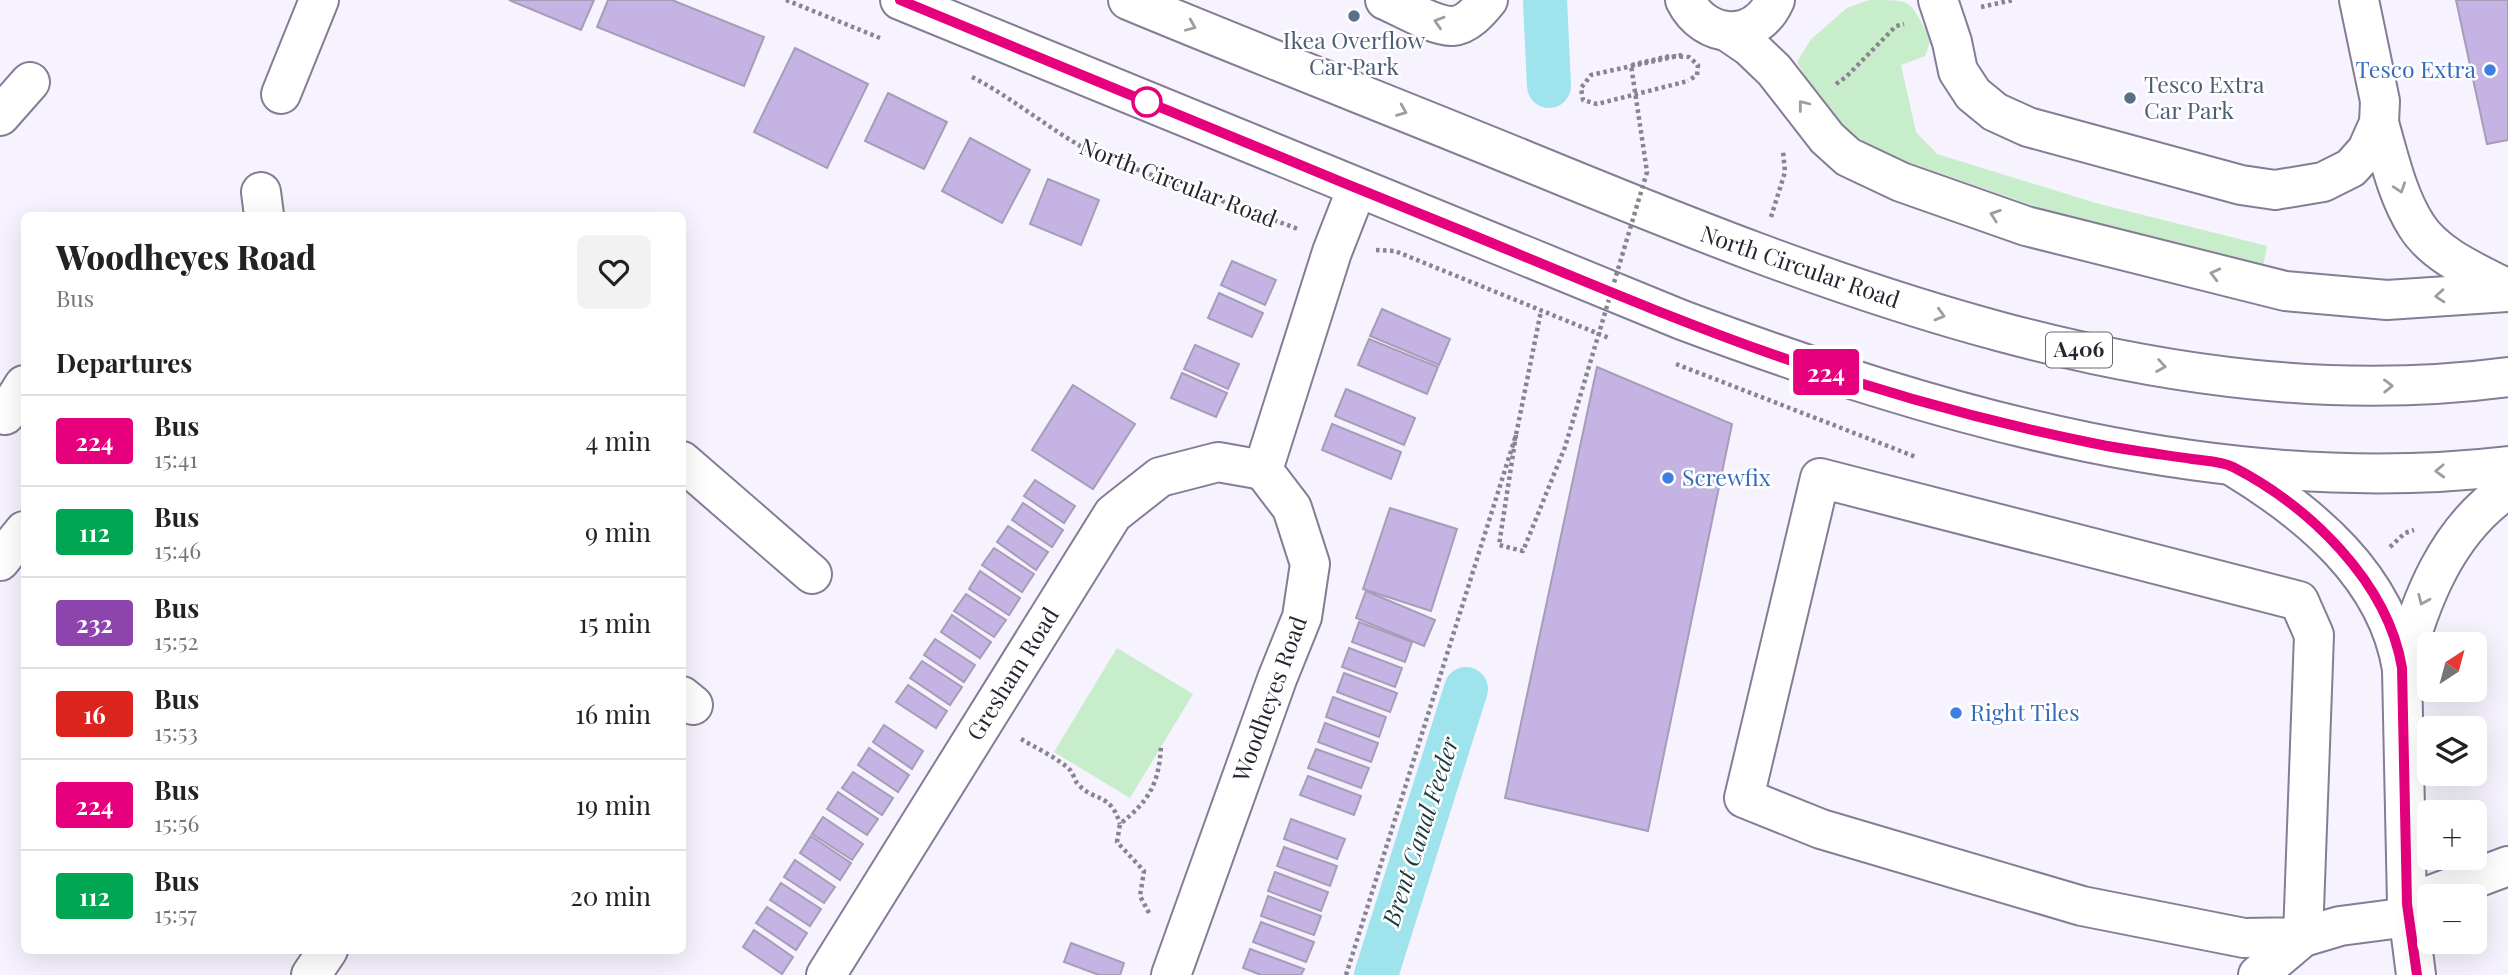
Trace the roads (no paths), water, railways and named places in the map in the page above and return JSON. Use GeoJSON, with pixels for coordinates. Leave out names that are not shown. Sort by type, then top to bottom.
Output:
{"type":"FeatureCollection","features":[{"type":"Feature","properties":{"kind":"main road"},"geometry":{"type":"LineString","coordinates":[[281,94],[319,0]]}},
{"type":"Feature","properties":{"kind":"main road"},"geometry":{"type":"LineString","coordinates":[[900,0],[1682,320],[1790,360],[1865,384],[2025,429],[2111,447],[2229,464],[2282,470],[2375,473],[2508,466]]}},
{"type":"Feature","properties":{"kind":"main road","name":"North Circular Road"},"geometry":{"type":"LineString","coordinates":[[1128,0],[1758,254],[1937,315],[2103,355],[2203,373],[2382,386],[2464,383],[2508,377]]}},
{"type":"Feature","properties":{"kind":"main road"},"geometry":{"type":"LineString","coordinates":[[1385,0],[1437,22],[1454,26],[1469,19],[1488,0]]}},
{"type":"Feature","properties":{"kind":"main road"},"geometry":{"type":"LineString","coordinates":[[1685,0],[1702,22],[1714,29],[1728,32],[1743,30],[1756,24],[1771,7],[1805,0]]}},
{"type":"Feature","properties":{"kind":"main road"},"geometry":{"type":"LineString","coordinates":[[2359,0],[2380,101],[2379,123],[2401,195],[2416,227],[2439,250],[2508,291]]}},
{"type":"Feature","properties":{"kind":"main road"},"geometry":{"type":"LineString","coordinates":[[1940,8],[1952,42],[1958,71],[1973,94],[1996,113],[2028,127],[2241,185],[2275,190],[2323,182],[2351,168],[2367,150],[2379,123]]}},
{"type":"Feature","properties":{"kind":"main road"},"geometry":{"type":"LineString","coordinates":[[1728,32],[1750,47],[1774,70],[1827,138],[1848,157],[1890,177],[2026,226],[2285,291],[2387,300],[2508,291]]}},
{"type":"Feature","properties":{"kind":"main road"},"geometry":{"type":"LineString","coordinates":[[0,116],[30,82]]}},
{"type":"Feature","properties":{"kind":"main road"},"geometry":{"type":"LineString","coordinates":[[1263,470],[1335,243],[1357,188]]}},
{"type":"Feature","properties":{"kind":"main road","name":"Gresham Road"},"geometry":{"type":"LineString","coordinates":[[826,975],[1113,514],[1160,477],[1218,462],[1263,470]]}},
{"type":"Feature","properties":{"kind":"main road"},"geometry":{"type":"LineString","coordinates":[[2229,464],[2286,501],[2340,548],[2360,574],[2390,624],[2399,646],[2402,668],[2408,911],[2416,975]]}},
{"type":"Feature","properties":{"kind":"main road"},"geometry":{"type":"LineString","coordinates":[[686,465],[812,574]]}},
{"type":"Feature","properties":{"kind":"main road","name":"Woodheyes Road"},"geometry":{"type":"LineString","coordinates":[[1171,975],[1277,679],[1302,617],[1310,564],[1292,508],[1263,470]]}},
{"type":"Feature","properties":{"kind":"main road"},"geometry":{"type":"LineString","coordinates":[[2258,975],[2303,937],[2314,635],[2299,601],[1820,478],[1744,797],[1821,829],[2082,906],[2244,938],[2303,937],[2408,911],[2508,866]]}},
{"type":"Feature","properties":{"kind":"main road"},"geometry":{"type":"LineString","coordinates":[[2402,668],[2420,606],[2436,572],[2456,541],[2479,514],[2508,489]]}},
{"type":"Feature","properties":{"kind":"main road"},"geometry":{"type":"LineString","coordinates":[[312,975],[325,954]]}},
{"type":"Feature","properties":{"kind":"waterway","name":"Brent Canal Feeder"},"geometry":{"type":"LineString","coordinates":[[1545,0],[1549,86]]}},
{"type":"Feature","properties":{"kind":"waterway","name":"Brent Canal Feeder"},"geometry":{"type":"LineString","coordinates":[[1376,975],[1466,689]]}},
{"type":"Feature","properties":{"kind":"place","name":"Ikea Overflow Car Park"},"geometry":{"type":"Point","coordinates":[1354,16]}},
{"type":"Feature","properties":{"kind":"place","name":"Tesco Extra"},"geometry":{"type":"Point","coordinates":[2490,70]}},
{"type":"Feature","properties":{"kind":"place","name":"Tesco Extra Car Park"},"geometry":{"type":"Point","coordinates":[2130,98]}},
{"type":"Feature","properties":{"kind":"place","name":"Screwfix"},"geometry":{"type":"Point","coordinates":[1668,478]}},
{"type":"Feature","properties":{"kind":"place","name":"Right Tiles"},"geometry":{"type":"Point","coordinates":[1956,713]}}]}
